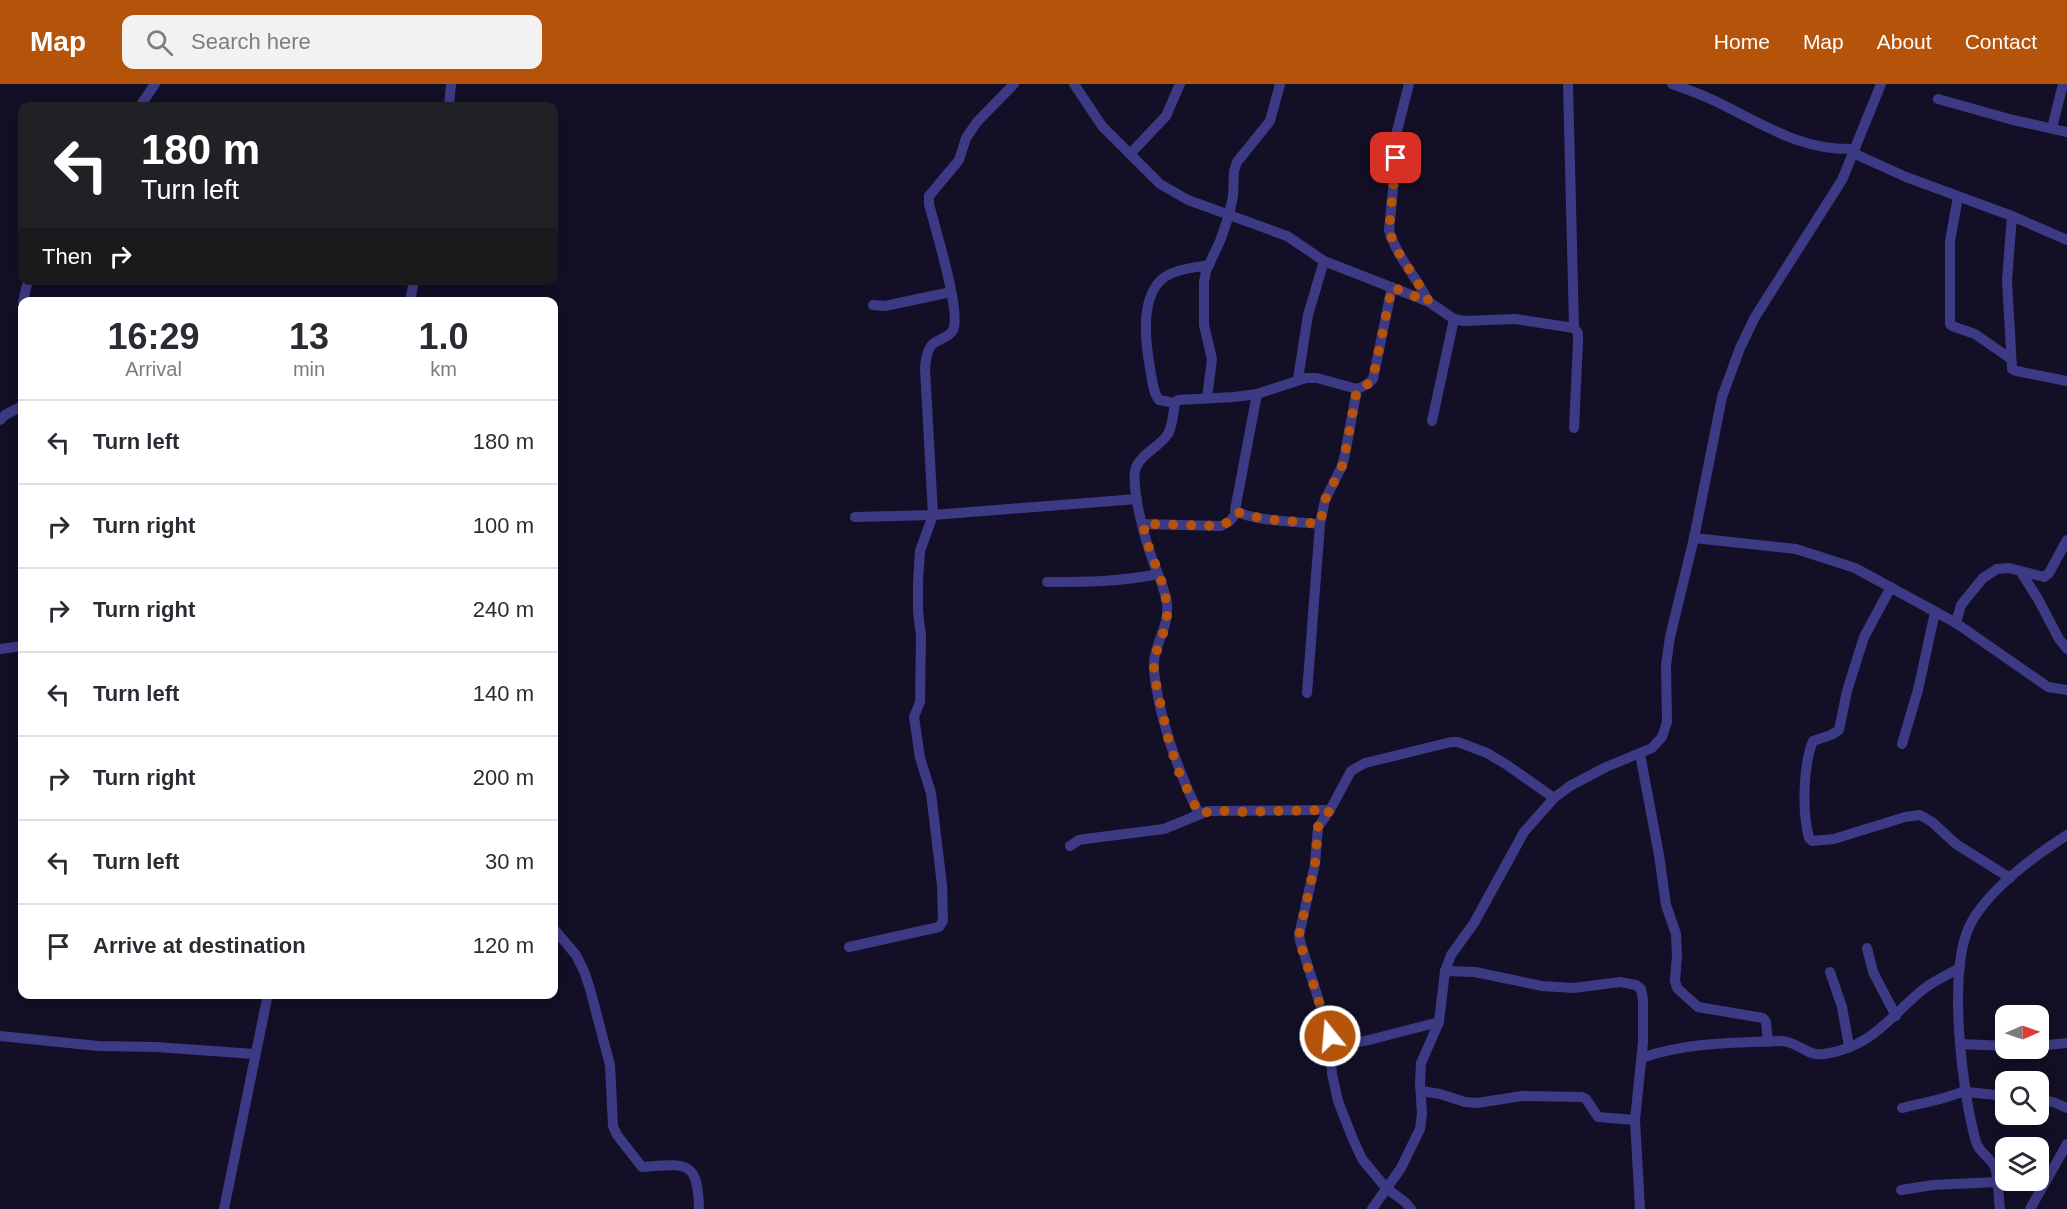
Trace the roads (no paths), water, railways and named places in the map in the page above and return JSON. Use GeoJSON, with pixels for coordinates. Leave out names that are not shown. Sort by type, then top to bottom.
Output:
{"type":"FeatureCollection","features":[{"type":"Feature","properties":{"kind":"street"},"geometry":{"type":"LineString","coordinates":[[143,102],[154,84]]}},
{"type":"Feature","properties":{"kind":"street"},"geometry":{"type":"LineString","coordinates":[[450,102],[452,84]]}},
{"type":"Feature","properties":{"kind":"street"},"geometry":{"type":"LineString","coordinates":[[849,947],[939,927],[943,921],[942,885],[931,792],[920,758],[914,717],[920,702],[921,635],[918,582],[920,551],[933,515],[925,368],[927,352],[931,345],[948,336],[955,322],[951,292],[929,196],[959,160],[966,138],[977,122],[1014,84]]}},
{"type":"Feature","properties":{"kind":"street"},"geometry":{"type":"LineString","coordinates":[[1074,84],[1102,126],[1160,184],[1188,200],[1287,236],[1324,261],[1429,302],[1454,319],[1464,321],[1515,319],[1574,328]]}},
{"type":"Feature","properties":{"kind":"street"},"geometry":{"type":"LineString","coordinates":[[1130,154],[1166,116],[1180,84]]}},
{"type":"Feature","properties":{"kind":"street"},"geometry":{"type":"LineString","coordinates":[[1207,398],[1212,359],[1204,325],[1204,282],[1229,215],[1237,162],[1270,121],[1281,84]]}},
{"type":"Feature","properties":{"kind":"street"},"geometry":{"type":"LineString","coordinates":[[1409,84],[1397,131],[1389,230],[1392,241],[1419,282],[1429,302]]}},
{"type":"Feature","properties":{"kind":"street"},"geometry":{"type":"LineString","coordinates":[[1568,84],[1574,328],[1578,333],[1574,428]]}},
{"type":"Feature","properties":{"kind":"street"},"geometry":{"type":"LineString","coordinates":[[1672,84],[1714,100],[1767,128],[1804,143],[1854,151],[1958,197],[2012,216],[2067,240]]}},
{"type":"Feature","properties":{"kind":"street"},"geometry":{"type":"LineString","coordinates":[[1372,1209],[1401,1168],[1420,1129],[1421,1063],[1438,1022],[1445,971],[1451,955],[1474,923],[1524,832],[1554,798],[1570,786],[1606,767],[1640,754],[1656,744],[1662,737],[1667,722],[1666,665],[1670,637],[1694,538],[1722,397],[1740,348],[1755,317],[1842,180],[1881,84]]}},
{"type":"Feature","properties":{"kind":"street"},"geometry":{"type":"LineString","coordinates":[[2052,128],[2063,84]]}},
{"type":"Feature","properties":{"kind":"street"},"geometry":{"type":"LineString","coordinates":[[1938,99],[2067,132]]}},
{"type":"Feature","properties":{"kind":"street"},"geometry":{"type":"LineString","coordinates":[[1958,197],[1950,241],[1950,324],[1975,334],[2011,359]]}},
{"type":"Feature","properties":{"kind":"street"},"geometry":{"type":"LineString","coordinates":[[2012,216],[2007,280],[2012,369],[2067,381]]}},
{"type":"Feature","properties":{"kind":"street"},"geometry":{"type":"LineString","coordinates":[[1298,380],[1308,315],[1324,261]]}},
{"type":"Feature","properties":{"kind":"street"},"geometry":{"type":"LineString","coordinates":[[1209,265],[1169,274],[1156,285],[1152,293],[1145,338],[1155,392],[1159,400],[1175,403],[1183,398],[1257,394],[1298,380],[1317,378],[1357,389],[1368,384],[1373,378],[1392,287]]}},
{"type":"Feature","properties":{"kind":"street"},"geometry":{"type":"LineString","coordinates":[[873,305],[885,306],[951,292]]}},
{"type":"Feature","properties":{"kind":"street"},"geometry":{"type":"LineString","coordinates":[[1432,421],[1454,319]]}},
{"type":"Feature","properties":{"kind":"street"},"geometry":{"type":"LineString","coordinates":[[1307,693],[1320,524],[1325,500],[1342,466],[1357,389]]}},
{"type":"Feature","properties":{"kind":"street"},"geometry":{"type":"LineString","coordinates":[[1257,394],[1234,506],[1237,512],[1263,519],[1320,524]]}},
{"type":"Feature","properties":{"kind":"street"},"geometry":{"type":"LineString","coordinates":[[1175,403],[1167,436],[1138,463],[1136,470],[1137,499],[1147,542],[1165,595],[1167,622],[1154,659],[1154,675],[1172,753],[1199,814]]}},
{"type":"Feature","properties":{"kind":"street"},"geometry":{"type":"LineString","coordinates":[[0,420],[18,408]]}},
{"type":"Feature","properties":{"kind":"street"},"geometry":{"type":"LineString","coordinates":[[855,517],[933,515],[1137,499]]}},
{"type":"Feature","properties":{"kind":"street"},"geometry":{"type":"LineString","coordinates":[[1143,524],[1221,526],[1230,521],[1237,512]]}},
{"type":"Feature","properties":{"kind":"street"},"geometry":{"type":"LineString","coordinates":[[1694,538],[1796,549],[1855,568],[1956,623],[2048,687],[2067,690]]}},
{"type":"Feature","properties":{"kind":"street"},"geometry":{"type":"LineString","coordinates":[[1956,623],[1961,605],[1983,578],[1997,569],[2009,568],[2044,577],[2049,573],[2067,540]]}},
{"type":"Feature","properties":{"kind":"street"},"geometry":{"type":"LineString","coordinates":[[2021,572],[2067,649]]}},
{"type":"Feature","properties":{"kind":"street"},"geometry":{"type":"LineString","coordinates":[[1047,582],[1109,582],[1158,574]]}},
{"type":"Feature","properties":{"kind":"street"},"geometry":{"type":"LineString","coordinates":[[1891,587],[1864,637],[1847,691],[1839,730],[1813,741],[1809,751],[1804,800],[1809,838],[1812,841],[1833,839],[1905,817],[1920,815],[1932,822],[1956,844],[2010,878]]}},
{"type":"Feature","properties":{"kind":"street"},"geometry":{"type":"LineString","coordinates":[[1902,744],[1918,690],[1935,612]]}},
{"type":"Feature","properties":{"kind":"street"},"geometry":{"type":"LineString","coordinates":[[0,649],[18,647]]}},
{"type":"Feature","properties":{"kind":"street"},"geometry":{"type":"LineString","coordinates":[[1411,1209],[1406,1202],[1386,1188],[1362,1159],[1338,1101],[1332,1074],[1330,1036],[1299,935],[1315,864],[1318,827],[1330,810],[1345,779],[1356,767],[1451,742],[1466,744],[1487,753],[1554,798]]}},
{"type":"Feature","properties":{"kind":"street"},"geometry":{"type":"LineString","coordinates":[[1640,754],[1659,852],[1666,905],[1676,934],[1677,955],[1674,981],[1677,988],[1698,1007],[1763,1018],[1766,1022],[1768,1042]]}},
{"type":"Feature","properties":{"kind":"street"},"geometry":{"type":"LineString","coordinates":[[1070,846],[1079,840],[1164,829],[1199,814],[1216,810],[1235,812],[1330,810]]}},
{"type":"Feature","properties":{"kind":"street"},"geometry":{"type":"LineString","coordinates":[[1995,1171],[1994,1165],[1977,1145],[1966,1091],[1958,994],[1960,968],[1967,933],[1978,913],[2010,878],[2067,835]]}},
{"type":"Feature","properties":{"kind":"street"},"geometry":{"type":"LineString","coordinates":[[558,934],[576,955],[590,989],[610,1065],[613,1126],[617,1135],[642,1167],[675,1166],[690,1169],[695,1174],[699,1187],[699,1209]]}},
{"type":"Feature","properties":{"kind":"street"},"geometry":{"type":"LineString","coordinates":[[1867,948],[1877,981],[1896,1016]]}},
{"type":"Feature","properties":{"kind":"street"},"geometry":{"type":"LineString","coordinates":[[1642,1058],[1667,1050],[1703,1045],[1768,1042],[1794,1042],[1808,1052],[1823,1054],[1873,1036],[1921,991],[1960,968]]}},
{"type":"Feature","properties":{"kind":"street"},"geometry":{"type":"LineString","coordinates":[[1445,971],[1475,972],[1542,986],[1574,988],[1609,982],[1636,985],[1641,989],[1643,1000],[1642,1058],[1635,1120],[1640,1209]]}},
{"type":"Feature","properties":{"kind":"street"},"geometry":{"type":"LineString","coordinates":[[1830,972],[1842,1007],[1849,1046]]}},
{"type":"Feature","properties":{"kind":"street"},"geometry":{"type":"LineString","coordinates":[[224,1209],[267,999]]}},
{"type":"Feature","properties":{"kind":"street"},"geometry":{"type":"LineString","coordinates":[[1330,1047],[1387,1036],[1438,1022]]}},
{"type":"Feature","properties":{"kind":"street"},"geometry":{"type":"LineString","coordinates":[[0,1036],[98,1046],[255,1054]]}},
{"type":"Feature","properties":{"kind":"street"},"geometry":{"type":"LineString","coordinates":[[2049,1045],[2067,1043]]}},
{"type":"Feature","properties":{"kind":"street"},"geometry":{"type":"LineString","coordinates":[[1961,1044],[1995,1046]]}},
{"type":"Feature","properties":{"kind":"street"},"geometry":{"type":"LineString","coordinates":[[1421,1091],[1477,1103],[1522,1096],[1582,1097],[1586,1099],[1598,1117],[1635,1120]]}},
{"type":"Feature","properties":{"kind":"street"},"geometry":{"type":"LineString","coordinates":[[1902,1108],[1946,1099],[1966,1091],[1995,1095]]}},
{"type":"Feature","properties":{"kind":"street"},"geometry":{"type":"LineString","coordinates":[[2049,1101],[2067,1108]]}},
{"type":"Feature","properties":{"kind":"street"},"geometry":{"type":"LineString","coordinates":[[2030,1209],[2067,1144]]}},
{"type":"Feature","properties":{"kind":"street"},"geometry":{"type":"LineString","coordinates":[[1901,1190],[1933,1185],[1995,1182]]}},
{"type":"Feature","properties":{"kind":"street"},"geometry":{"type":"LineString","coordinates":[[1998,1191],[2000,1209]]}}]}
